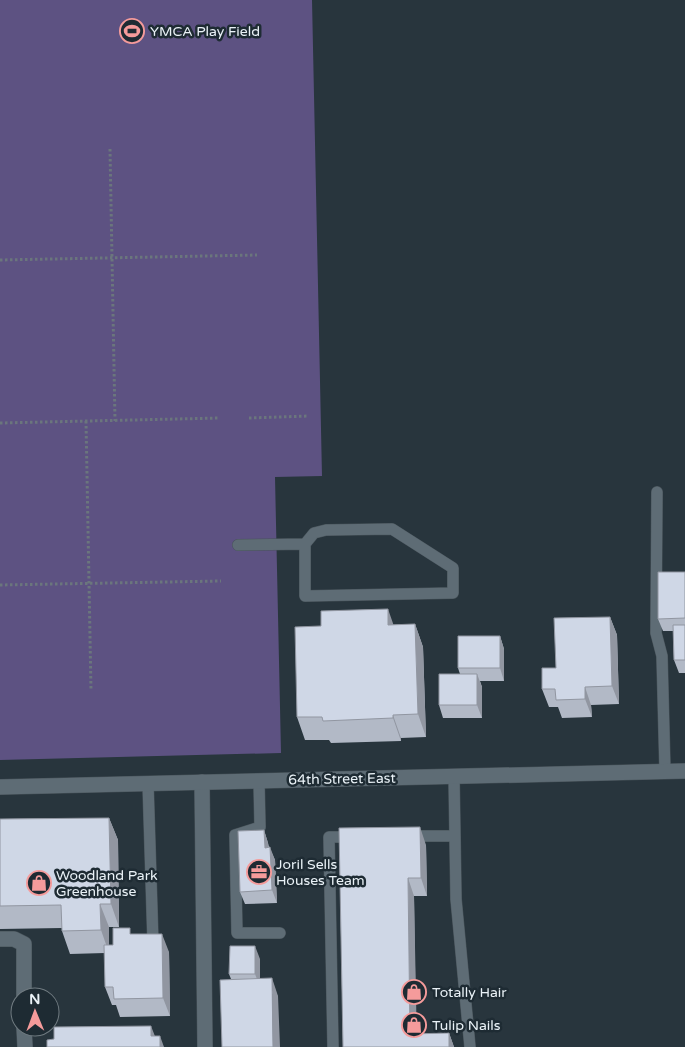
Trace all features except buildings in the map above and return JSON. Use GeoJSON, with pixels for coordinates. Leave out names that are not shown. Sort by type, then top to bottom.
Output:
{"type":"FeatureCollection","features":[{"type":"Feature","properties":{"kind":"street","name":"64th Street East"},"geometry":{"type":"LineString","coordinates":[[0,787],[685,771]]}},
{"type":"Feature","properties":{"kind":"street"},"geometry":{"type":"LineString","coordinates":[[202,782],[205,1047]]}},
{"type":"Feature","properties":{"kind":"street"},"geometry":{"type":"LineString","coordinates":[[0,939],[14,939],[24,944],[24,987]]}},
{"type":"Feature","properties":{"kind":"lane"},"geometry":{"type":"LineString","coordinates":[[657,492],[656,633],[662,656],[665,771]]}},
{"type":"Feature","properties":{"kind":"lane"},"geometry":{"type":"LineString","coordinates":[[238,545],[304,544],[314,533],[326,530],[392,529],[452,568],[453,593],[305,596],[304,544]]}},
{"type":"Feature","properties":{"kind":"lane"},"geometry":{"type":"LineString","coordinates":[[454,776],[456,899],[470,1047]]}},
{"type":"Feature","properties":{"kind":"lane"},"geometry":{"type":"LineString","coordinates":[[259,781],[260,827],[235,835],[237,933],[280,933]]}},
{"type":"Feature","properties":{"kind":"lane"},"geometry":{"type":"LineString","coordinates":[[148,784],[153,943]]}},
{"type":"Feature","properties":{"kind":"lane"},"geometry":{"type":"LineString","coordinates":[[397,836],[455,836]]}},
{"type":"Feature","properties":{"kind":"lane"},"geometry":{"type":"LineString","coordinates":[[333,1047],[329,837],[368,837]]}},
{"type":"Feature","properties":{"kind":"path"},"geometry":{"type":"LineString","coordinates":[[110,149],[115,421]]}},
{"type":"Feature","properties":{"kind":"path"},"geometry":{"type":"LineString","coordinates":[[0,260],[257,255]]}},
{"type":"Feature","properties":{"kind":"path"},"geometry":{"type":"LineString","coordinates":[[249,418],[308,416]]}},
{"type":"Feature","properties":{"kind":"path"},"geometry":{"type":"LineString","coordinates":[[0,423],[220,418]]}},
{"type":"Feature","properties":{"kind":"path"},"geometry":{"type":"LineString","coordinates":[[86,421],[91,691]]}},
{"type":"Feature","properties":{"kind":"path"},"geometry":{"type":"LineString","coordinates":[[0,585],[221,580]]}},
{"type":"Feature","properties":{"kind":"shaded area"},"geometry":{"type":"Polygon","coordinates":[[[0,0],[312,0],[322,476],[275,477],[281,753],[0,760],[0,0]]]}},
{"type":"Feature","properties":{"kind":"place","name":"YMCA Play Field"},"geometry":{"type":"Point","coordinates":[132,31]}},
{"type":"Feature","properties":{"kind":"place","name":"Joril Sells Houses Team"},"geometry":{"type":"Point","coordinates":[259,872]}},
{"type":"Feature","properties":{"kind":"place","name":"Woodland Park Greenhouse"},"geometry":{"type":"Point","coordinates":[39,883]}},
{"type":"Feature","properties":{"kind":"place","name":"Totally Hair"},"geometry":{"type":"Point","coordinates":[414,992]}},
{"type":"Feature","properties":{"kind":"place","name":"Tulip Nails"},"geometry":{"type":"Point","coordinates":[414,1025]}}]}
